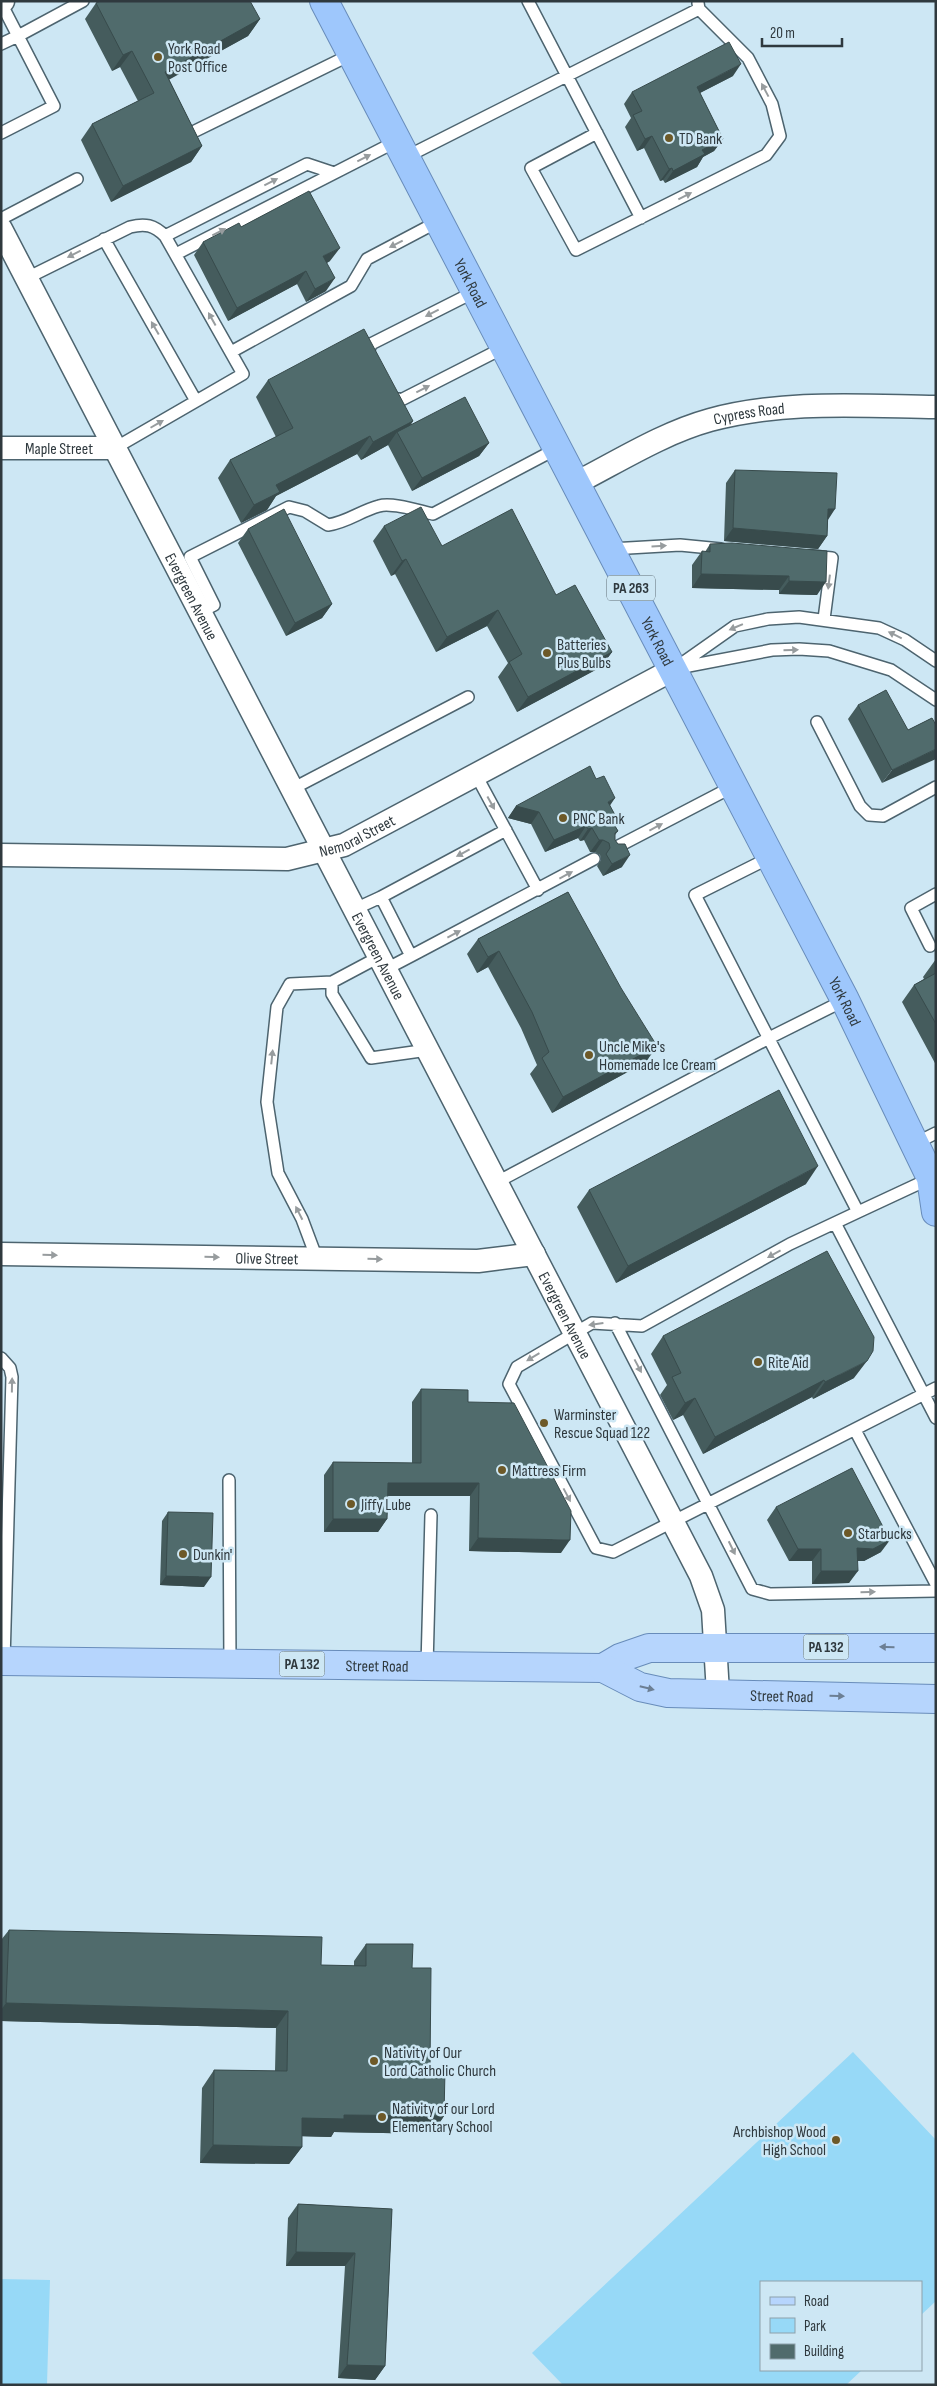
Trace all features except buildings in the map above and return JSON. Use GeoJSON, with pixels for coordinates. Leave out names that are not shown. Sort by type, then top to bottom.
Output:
{"type":"FeatureCollection","features":[{"type":"Feature","properties":{"kind":"highway","name":"York Road"},"geometry":{"type":"LineString","coordinates":[[324,1],[845,1000],[925,1138],[933,1181],[936,1212]]}},
{"type":"Feature","properties":{"kind":"main road","name":"Street Road"},"geometry":{"type":"LineString","coordinates":[[603,1668],[620,1658],[650,1648],[936,1648]]}},
{"type":"Feature","properties":{"kind":"main road","name":"Street Road"},"geometry":{"type":"LineString","coordinates":[[2,1661],[603,1668],[640,1687],[668,1693],[936,1699]]}},
{"type":"Feature","properties":{"kind":"street","name":"Evergreen Avenue"},"geometry":{"type":"LineString","coordinates":[[1,229],[674,1522],[708,1593],[713,1610],[718,1693]]}},
{"type":"Feature","properties":{"kind":"street","name":"Cypress Road"},"geometry":{"type":"LineString","coordinates":[[576,483],[663,438],[708,421],[755,409],[805,405],[936,407]]}},
{"type":"Feature","properties":{"kind":"street","name":"Maple Street"},"geometry":{"type":"LineString","coordinates":[[1,448],[115,448]]}},
{"type":"Feature","properties":{"kind":"street","name":"Nemoral Street"},"geometry":{"type":"LineString","coordinates":[[1,855],[287,859],[344,845],[674,669]]}},
{"type":"Feature","properties":{"kind":"street","name":"Olive Street"},"geometry":{"type":"LineString","coordinates":[[1,1254],[478,1261],[534,1254]]}},
{"type":"Feature","properties":{"kind":"lane"},"geometry":{"type":"LineString","coordinates":[[1,44],[83,1]]}},
{"type":"Feature","properties":{"kind":"lane"},"geometry":{"type":"LineString","coordinates":[[1,133],[54,106],[2,2]]}},
{"type":"Feature","properties":{"kind":"lane"},"geometry":{"type":"LineString","coordinates":[[533,3],[567,75],[641,218]]}},
{"type":"Feature","properties":{"kind":"lane"},"geometry":{"type":"LineString","coordinates":[[176,254],[334,173],[401,148],[567,75],[698,5],[748,58],[772,104],[780,136],[766,155],[576,250],[531,168],[597,133]]}},
{"type":"Feature","properties":{"kind":"lane"},"geometry":{"type":"LineString","coordinates":[[189,134],[352,54]]}},
{"type":"Feature","properties":{"kind":"lane"},"geometry":{"type":"LineString","coordinates":[[165,236],[307,164],[334,173]]}},
{"type":"Feature","properties":{"kind":"lane"},"geometry":{"type":"LineString","coordinates":[[1,219],[77,179]]}},
{"type":"Feature","properties":{"kind":"lane"},"geometry":{"type":"LineString","coordinates":[[231,352],[351,286],[366,259],[439,221]]}},
{"type":"Feature","properties":{"kind":"lane"},"geometry":{"type":"LineString","coordinates":[[27,278],[130,227],[144,224],[157,228],[165,236],[176,254],[244,374],[115,448]]}},
{"type":"Feature","properties":{"kind":"lane"},"geometry":{"type":"LineString","coordinates":[[104,239],[196,401]]}},
{"type":"Feature","properties":{"kind":"lane"},"geometry":{"type":"LineString","coordinates":[[376,368],[368,353],[370,344],[476,291]]}},
{"type":"Feature","properties":{"kind":"lane"},"geometry":{"type":"LineString","coordinates":[[384,383],[392,398],[401,400],[505,347]]}},
{"type":"Feature","properties":{"kind":"lane"},"geometry":{"type":"LineString","coordinates":[[200,612],[214,605],[190,557],[289,507],[305,511],[328,525],[343,523],[380,505],[433,514],[558,448]]}},
{"type":"Feature","properties":{"kind":"lane"},"geometry":{"type":"LineString","coordinates":[[610,549],[680,545],[737,550]]}},
{"type":"Feature","properties":{"kind":"lane"},"geometry":{"type":"LineString","coordinates":[[804,556],[832,558],[824,619]]}},
{"type":"Feature","properties":{"kind":"lane"},"geometry":{"type":"LineString","coordinates":[[674,669],[735,626],[768,619],[799,617],[879,628],[905,640],[936,661]]}},
{"type":"Feature","properties":{"kind":"lane"},"geometry":{"type":"LineString","coordinates":[[674,669],[772,650],[829,651],[892,670],[936,700]]}},
{"type":"Feature","properties":{"kind":"lane"},"geometry":{"type":"LineString","coordinates":[[292,789],[468,697]]}},
{"type":"Feature","properties":{"kind":"lane"},"geometry":{"type":"LineString","coordinates":[[817,722],[860,806],[869,816],[883,816],[936,787]]}},
{"type":"Feature","properties":{"kind":"lane"},"geometry":{"type":"LineString","coordinates":[[476,775],[538,890]]}},
{"type":"Feature","properties":{"kind":"lane"},"geometry":{"type":"LineString","coordinates":[[613,849],[734,786]]}},
{"type":"Feature","properties":{"kind":"lane"},"geometry":{"type":"LineString","coordinates":[[355,909],[506,830]]}},
{"type":"Feature","properties":{"kind":"lane"},"geometry":{"type":"LineString","coordinates":[[771,857],[695,894],[858,1212]]}},
{"type":"Feature","properties":{"kind":"lane"},"geometry":{"type":"LineString","coordinates":[[317,1259],[302,1219],[278,1173],[267,1102],[277,1007],[290,984],[332,982],[380,957],[390,967],[594,859]]}},
{"type":"Feature","properties":{"kind":"lane"},"geometry":{"type":"LineString","coordinates":[[930,946],[911,908],[936,894]]}},
{"type":"Feature","properties":{"kind":"lane"},"geometry":{"type":"LineString","coordinates":[[381,897],[411,956]]}},
{"type":"Feature","properties":{"kind":"lane"},"geometry":{"type":"LineString","coordinates":[[332,982],[332,994],[371,1058],[428,1050]]}},
{"type":"Feature","properties":{"kind":"lane"},"geometry":{"type":"LineString","coordinates":[[497,1182],[769,1038],[845,1000]]}},
{"type":"Feature","properties":{"kind":"lane"},"geometry":{"type":"LineString","coordinates":[[933,1181],[858,1212],[817,1232],[642,1326],[592,1323],[517,1367],[509,1384],[596,1548],[613,1552],[936,1388]]}},
{"type":"Feature","properties":{"kind":"lane"},"geometry":{"type":"LineString","coordinates":[[836,1223],[923,1396],[936,1418]]}},
{"type":"Feature","properties":{"kind":"lane"},"geometry":{"type":"LineString","coordinates":[[615,1323],[710,1504],[752,1589],[770,1594],[936,1591]]}},
{"type":"Feature","properties":{"kind":"lane"},"geometry":{"type":"LineString","coordinates":[[1,1358],[10,1368],[12,1377],[2,1661]]}},
{"type":"Feature","properties":{"kind":"lane"},"geometry":{"type":"LineString","coordinates":[[1,1414],[10,1426]]}},
{"type":"Feature","properties":{"kind":"lane"},"geometry":{"type":"LineString","coordinates":[[855,1430],[936,1584]]}},
{"type":"Feature","properties":{"kind":"lane"},"geometry":{"type":"LineString","coordinates":[[229,1480],[230,1663]]}},
{"type":"Feature","properties":{"kind":"lane"},"geometry":{"type":"LineString","coordinates":[[427,1666],[431,1515]]}},
{"type":"Feature","properties":{"kind":"green space","name":"Archbishop Wood High School"},"geometry":{"type":"Polygon","coordinates":[[[853,2052],[936,2140],[936,2301],[922,2314],[922,2281],[760,2281],[760,2371],[861,2371],[846,2385],[563,2385],[532,2353],[853,2052]]]}},
{"type":"Feature","properties":{"kind":"green space"},"geometry":{"type":"Polygon","coordinates":[[[1,2279],[50,2280],[47,2385],[1,2385],[1,2279]]]}},
{"type":"Feature","properties":{"kind":"place","name":"York Road Post Office"},"geometry":{"type":"Point","coordinates":[158,57]}},
{"type":"Feature","properties":{"kind":"place","name":"TD Bank"},"geometry":{"type":"Point","coordinates":[669,138]}},
{"type":"Feature","properties":{"kind":"place","name":"Batteries Plus Bulbs"},"geometry":{"type":"Point","coordinates":[547,653]}},
{"type":"Feature","properties":{"kind":"place","name":"PNC Bank"},"geometry":{"type":"Point","coordinates":[563,818]}},
{"type":"Feature","properties":{"kind":"place","name":"Uncle Mike's Homemade Ice Cream"},"geometry":{"type":"Point","coordinates":[589,1055]}},
{"type":"Feature","properties":{"kind":"place","name":"Rite Aid"},"geometry":{"type":"Point","coordinates":[758,1362]}},
{"type":"Feature","properties":{"kind":"place","name":"Warminster Rescue Squad 122"},"geometry":{"type":"Point","coordinates":[544,1423]}},
{"type":"Feature","properties":{"kind":"place","name":"Mattress Firm"},"geometry":{"type":"Point","coordinates":[502,1470]}},
{"type":"Feature","properties":{"kind":"place","name":"Jiffy Lube"},"geometry":{"type":"Point","coordinates":[351,1504]}},
{"type":"Feature","properties":{"kind":"place","name":"Starbucks"},"geometry":{"type":"Point","coordinates":[848,1533]}},
{"type":"Feature","properties":{"kind":"place","name":"Dunkin'"},"geometry":{"type":"Point","coordinates":[183,1554]}},
{"type":"Feature","properties":{"kind":"place","name":"Nativity of Our Lord Catholic Church"},"geometry":{"type":"Point","coordinates":[374,2061]}},
{"type":"Feature","properties":{"kind":"place","name":"Nativity of our Lord Elementary School"},"geometry":{"type":"Point","coordinates":[382,2117]}},
{"type":"Feature","properties":{"kind":"place","name":"Archbishop Wood High School"},"geometry":{"type":"Point","coordinates":[836,2140]}}]}
